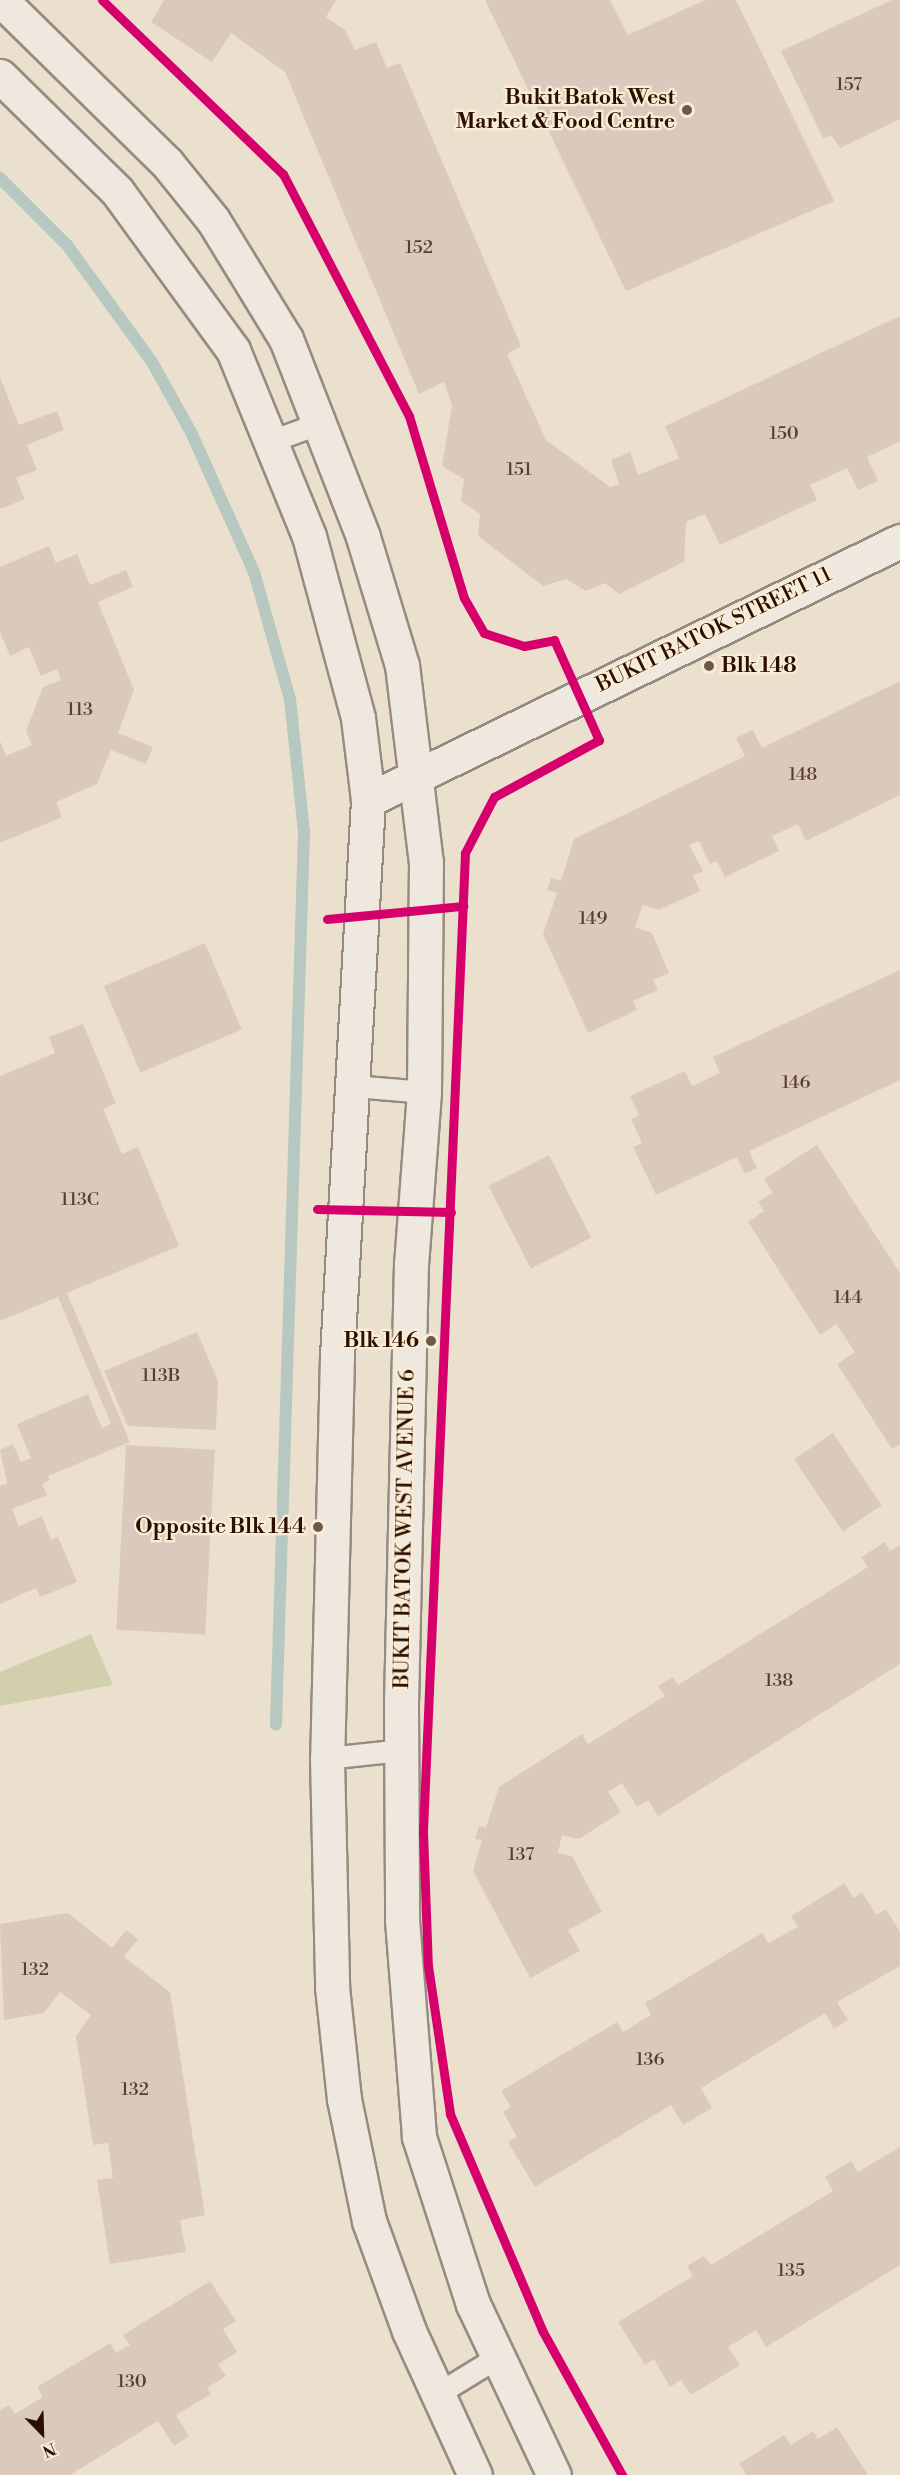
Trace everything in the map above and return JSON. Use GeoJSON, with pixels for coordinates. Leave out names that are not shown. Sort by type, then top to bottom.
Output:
{"type":"FeatureCollection","features":[{"type":"Feature","properties":{"kind":"main road","name":"BUKIT BATOK WEST AVENUE 6"},"geometry":{"type":"LineString","coordinates":[[1,0],[167,163],[213,220],[286,339],[320,423],[402,665],[419,774],[426,862],[424,1092],[411,1263],[402,1750],[402,1920],[419,2137],[456,2261],[496,2358],[554,2475]]}},
{"type":"Feature","properties":{"kind":"main road"},"geometry":{"type":"LineString","coordinates":[[0,76],[117,191],[179,270],[233,350],[274,440],[309,536],[358,718],[368,800],[337,1356],[327,1758],[332,1987],[344,2099],[369,2221],[437,2394],[475,2475]]}},
{"type":"Feature","properties":{"kind":"main road","name":"BUKIT BATOK STREET 11"},"geometry":{"type":"LineString","coordinates":[[368,800],[900,541]]}},
{"type":"Feature","properties":{"kind":"lane"},"geometry":{"type":"LineString","coordinates":[[274,440],[320,423]]}},
{"type":"Feature","properties":{"kind":"lane"},"geometry":{"type":"LineString","coordinates":[[353,1086],[424,1092]]}},
{"type":"Feature","properties":{"kind":"lane"},"geometry":{"type":"LineString","coordinates":[[327,1758],[402,1750]]}},
{"type":"Feature","properties":{"kind":"lane"},"geometry":{"type":"LineString","coordinates":[[437,2394],[496,2358]]}},
{"type":"Feature","properties":{"kind":"shaded area"},"geometry":{"type":"Polygon","coordinates":[[[91,1634],[113,1685],[0,1706],[0,1672],[91,1634]]]}},
{"type":"Feature","properties":{"kind":"building"},"geometry":{"type":"Polygon","coordinates":[[[164,0],[336,0],[326,17],[345,30],[355,50],[376,42],[387,68],[400,63],[521,346],[507,354],[546,440],[610,487],[619,484],[611,460],[630,452],[638,475],[679,458],[665,426],[900,316],[900,441],[867,457],[878,481],[858,490],[847,468],[810,485],[817,500],[720,545],[705,514],[686,522],[684,562],[619,594],[605,583],[586,591],[566,579],[543,586],[478,536],[480,514],[461,501],[464,479],[442,466],[452,405],[444,382],[419,394],[285,72],[231,33],[212,62],[151,22],[164,0]]]}},
{"type":"Feature","properties":{"kind":"building"},"geometry":{"type":"Polygon","coordinates":[[[485,0],[610,0],[628,35],[705,0],[736,0],[834,201],[626,291],[485,0]]]}},
{"type":"Feature","properties":{"kind":"building"},"geometry":{"type":"Polygon","coordinates":[[[892,0],[900,0],[900,119],[840,148],[831,135],[823,138],[781,51],[892,0]]]}},
{"type":"Feature","properties":{"kind":"building"},"geometry":{"type":"Polygon","coordinates":[[[0,377],[19,425],[57,411],[64,430],[27,445],[37,470],[16,478],[25,499],[0,509],[0,377]]]}},
{"type":"Feature","properties":{"kind":"building"},"geometry":{"type":"Polygon","coordinates":[[[49,546],[56,563],[77,554],[90,585],[126,570],[133,587],[98,602],[134,690],[118,733],[153,747],[146,764],[111,750],[97,784],[56,802],[62,817],[0,843],[0,741],[6,756],[32,745],[26,731],[43,687],[61,680],[57,669],[41,676],[29,647],[10,656],[0,632],[0,567],[49,546]]]}},
{"type":"Feature","properties":{"kind":"building"},"geometry":{"type":"Polygon","coordinates":[[[900,681],[900,795],[806,841],[798,824],[772,836],[779,851],[725,877],[717,861],[710,864],[699,841],[689,845],[703,871],[693,876],[700,891],[659,910],[643,905],[635,927],[652,933],[669,973],[653,980],[658,990],[633,1001],[637,1010],[588,1033],[543,934],[557,893],[547,890],[551,878],[561,881],[574,839],[745,756],[736,738],[753,730],[762,748],[900,681]]]}},
{"type":"Feature","properties":{"kind":"building"},"geometry":{"type":"Polygon","coordinates":[[[205,943],[242,1030],[140,1073],[104,986],[205,943]]]}},
{"type":"Feature","properties":{"kind":"building"},"geometry":{"type":"Polygon","coordinates":[[[900,970],[900,1080],[749,1151],[757,1168],[745,1174],[737,1157],[656,1195],[633,1147],[642,1143],[631,1119],[639,1115],[630,1096],[685,1071],[692,1086],[720,1073],[713,1057],[900,970]]]}},
{"type":"Feature","properties":{"kind":"building"},"geometry":{"type":"Polygon","coordinates":[[[83,1024],[116,1103],[103,1109],[122,1154],[138,1147],[179,1246],[67,1293],[130,1442],[48,1476],[50,1480],[42,1484],[47,1495],[12,1509],[19,1526],[42,1516],[51,1540],[58,1537],[77,1582],[40,1597],[36,1588],[0,1604],[0,1486],[7,1483],[0,1450],[13,1444],[21,1462],[31,1458],[17,1424],[88,1394],[102,1428],[111,1424],[58,1297],[0,1321],[0,1076],[55,1053],[49,1037],[83,1024]]]}},
{"type":"Feature","properties":{"kind":"building"},"geometry":{"type":"Polygon","coordinates":[[[817,1145],[900,1273],[900,1444],[892,1449],[837,1364],[855,1352],[836,1324],[820,1335],[748,1222],[764,1211],[758,1202],[773,1193],[764,1179],[817,1145]]]}},
{"type":"Feature","properties":{"kind":"building"},"geometry":{"type":"Polygon","coordinates":[[[549,1155],[591,1238],[531,1269],[488,1186],[549,1155]]]}},
{"type":"Feature","properties":{"kind":"building"},"geometry":{"type":"Polygon","coordinates":[[[197,1332],[218,1381],[216,1430],[128,1426],[104,1371],[197,1332]]]}},
{"type":"Feature","properties":{"kind":"building"},"geometry":{"type":"Polygon","coordinates":[[[833,1433],[882,1505],[843,1531],[794,1459],[833,1433]]]}},
{"type":"Feature","properties":{"kind":"building"},"geometry":{"type":"Polygon","coordinates":[[[126,1445],[215,1450],[205,1634],[116,1630],[126,1445]]]}},
{"type":"Feature","properties":{"kind":"building"},"geometry":{"type":"Polygon","coordinates":[[[885,1542],[890,1551],[900,1545],[900,1664],[658,1816],[648,1800],[637,1807],[622,1783],[608,1792],[621,1812],[579,1839],[562,1835],[558,1853],[572,1856],[602,1912],[568,1930],[580,1951],[530,1978],[473,1871],[482,1840],[475,1839],[479,1826],[486,1828],[499,1787],[582,1734],[588,1744],[665,1696],[658,1686],[673,1677],[678,1685],[868,1567],[861,1557],[885,1542]]]}},
{"type":"Feature","properties":{"kind":"building"},"geometry":{"type":"Polygon","coordinates":[[[845,1883],[853,1898],[862,1892],[876,1915],[886,1909],[900,1932],[900,1966],[837,2002],[848,2020],[834,2029],[825,2013],[701,2088],[712,2108],[683,2125],[671,2105],[535,2187],[508,2142],[517,2137],[503,2112],[511,2107],[501,2091],[617,2022],[623,2032],[651,2015],[645,2003],[762,1933],[768,1943],[798,1927],[791,1916],[845,1883]]]}},
{"type":"Feature","properties":{"kind":"building"},"geometry":{"type":"Polygon","coordinates":[[[68,1913],[112,1948],[126,1930],[138,1939],[124,1957],[170,1992],[205,2215],[180,2220],[186,2252],[110,2264],[97,2180],[113,2178],[108,2143],[93,2145],[76,2036],[91,2015],[60,1992],[44,2013],[4,2020],[0,1924],[68,1913]]]}},
{"type":"Feature","properties":{"kind":"building"},"geometry":{"type":"Polygon","coordinates":[[[900,2147],[900,2265],[766,2347],[756,2330],[728,2347],[740,2365],[691,2395],[681,2380],[670,2387],[654,2359],[645,2365],[618,2322],[693,2276],[687,2266],[704,2256],[711,2265],[833,2191],[825,2177],[851,2161],[858,2172],[900,2147]]]}},
{"type":"Feature","properties":{"kind":"building"},"geometry":{"type":"Polygon","coordinates":[[[210,2281],[236,2321],[223,2329],[237,2352],[218,2364],[226,2376],[207,2388],[211,2394],[176,2415],[189,2436],[174,2446],[158,2421],[70,2475],[0,2475],[0,2410],[9,2405],[15,2414],[43,2397],[37,2387],[110,2343],[116,2353],[130,2345],[123,2335],[210,2281]]]}},
{"type":"Feature","properties":{"kind":"building"},"geometry":{"type":"Polygon","coordinates":[[[837,2427],[868,2475],[747,2475],[739,2464],[784,2435],[791,2445],[813,2431],[818,2439],[837,2427]]]}},
{"type":"Feature","properties":{"kind":"waterway"},"geometry":{"type":"LineString","coordinates":[[0,178],[67,245],[152,362],[191,432],[254,572],[290,699],[304,832],[276,1725]]}},
{"type":"Feature","properties":{"kind":"cycle path"},"geometry":{"type":"LineString","coordinates":[[102,0],[283,174],[409,416],[464,598],[484,633],[524,646],[554,640],[599,740],[494,797],[465,853],[423,1832],[428,1966],[450,2114],[542,2330],[622,2475]]}},
{"type":"Feature","properties":{"kind":"cycle path"},"geometry":{"type":"LineString","coordinates":[[327,919],[463,906]]}},
{"type":"Feature","properties":{"kind":"cycle path"},"geometry":{"type":"LineString","coordinates":[[317,1209],[451,1212]]}},
{"type":"Feature","properties":{"kind":"place","name":"Bukit Batok West Market & Food Centre"},"geometry":{"type":"Point","coordinates":[687,110]}},
{"type":"Feature","properties":{"kind":"place","name":"Blk 148"},"geometry":{"type":"Point","coordinates":[709,666]}},
{"type":"Feature","properties":{"kind":"place","name":"Blk 146"},"geometry":{"type":"Point","coordinates":[431,1341]}},
{"type":"Feature","properties":{"kind":"place","name":"Opposite Blk 144"},"geometry":{"type":"Point","coordinates":[318,1527]}}]}
